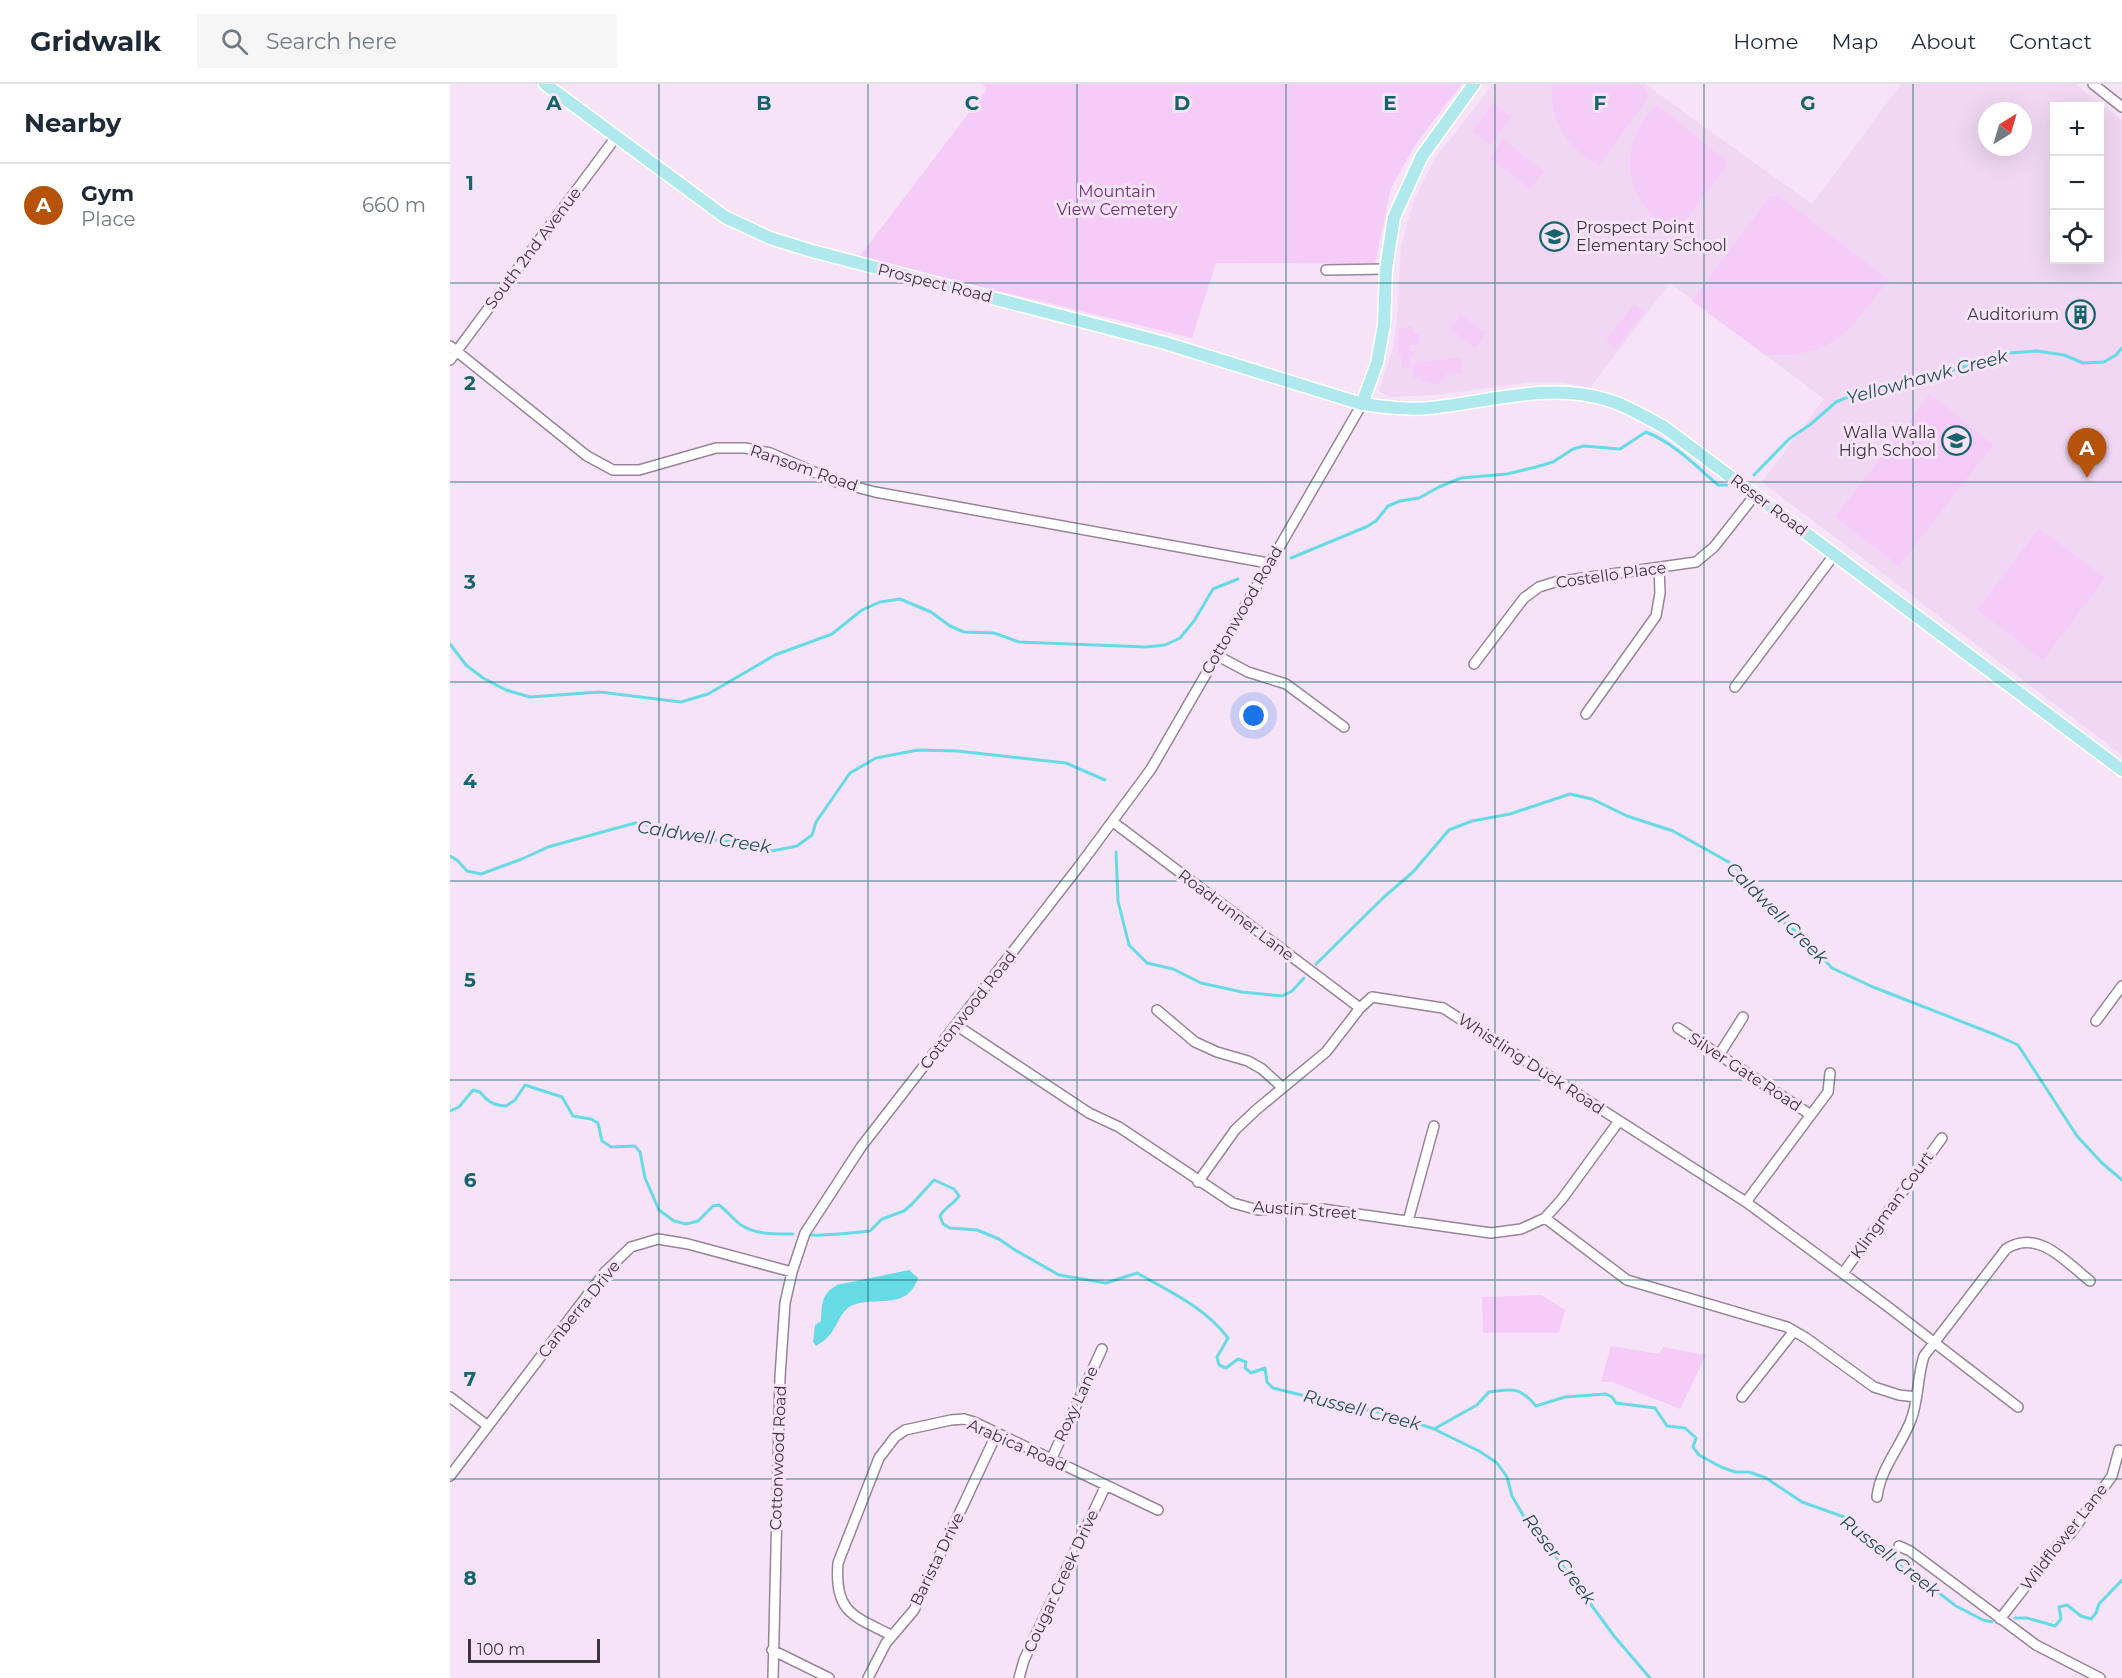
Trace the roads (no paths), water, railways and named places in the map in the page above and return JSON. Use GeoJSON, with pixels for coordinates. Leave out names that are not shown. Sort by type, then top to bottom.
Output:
{"type":"FeatureCollection","features":[{"type":"Feature","properties":{"kind":"main road","name":"Prospect Road"},"geometry":{"type":"LineString","coordinates":[[545,84],[725,217],[770,238],[1165,343],[1362,404]]}},
{"type":"Feature","properties":{"kind":"main road"},"geometry":{"type":"LineString","coordinates":[[1362,404],[1377,363],[1384,325],[1386,269],[1394,217],[1422,156],[1474,84]]}},
{"type":"Feature","properties":{"kind":"main road","name":"Reser Road"},"geometry":{"type":"LineString","coordinates":[[1362,404],[1395,408],[1429,408],[1520,393],[1549,392],[1573,393],[1611,401],[1664,427],[2122,770]]}},
{"type":"Feature","properties":{"kind":"street"},"geometry":{"type":"LineString","coordinates":[[2093,84],[2122,107]]}},
{"type":"Feature","properties":{"kind":"street","name":"South 2nd Avenue"},"geometry":{"type":"LineString","coordinates":[[450,360],[453,348],[616,137]]}},
{"type":"Feature","properties":{"kind":"street"},"geometry":{"type":"LineString","coordinates":[[1326,270],[1386,269]]}},
{"type":"Feature","properties":{"kind":"street","name":"Ransom Road"},"geometry":{"type":"LineString","coordinates":[[453,348],[587,456],[613,470],[639,470],[716,448],[744,448],[770,453],[837,482],[875,492],[1268,563]]}},
{"type":"Feature","properties":{"kind":"street","name":"Cottonwood Road"},"geometry":{"type":"LineString","coordinates":[[773,1678],[780,1377],[785,1303],[805,1233],[861,1147],[1113,822],[1151,769],[1268,563],[1362,404]]}},
{"type":"Feature","properties":{"kind":"street","name":"Costello Place"},"geometry":{"type":"LineString","coordinates":[[1474,664],[1524,598],[1539,587],[1555,582],[1696,562],[1714,547],[1755,495]]}},
{"type":"Feature","properties":{"kind":"street"},"geometry":{"type":"LineString","coordinates":[[1735,687],[1834,555]]}},
{"type":"Feature","properties":{"kind":"street"},"geometry":{"type":"LineString","coordinates":[[1586,714],[1656,616],[1660,593],[1659,568]]}},
{"type":"Feature","properties":{"kind":"street"},"geometry":{"type":"LineString","coordinates":[[1216,655],[1248,672],[1286,684],[1344,728]]}},
{"type":"Feature","properties":{"kind":"street","name":"Roadrunner Lane"},"geometry":{"type":"LineString","coordinates":[[1113,822],[1360,1008]]}},
{"type":"Feature","properties":{"kind":"street"},"geometry":{"type":"LineString","coordinates":[[2096,1021],[2122,986]]}},
{"type":"Feature","properties":{"kind":"street","name":"Whistling Duck Road"},"geometry":{"type":"LineString","coordinates":[[1360,1008],[1372,997],[1443,1008],[1746,1202],[1887,1306],[2018,1407]]}},
{"type":"Feature","properties":{"kind":"street"},"geometry":{"type":"LineString","coordinates":[[1198,1182],[1235,1130],[1326,1052],[1360,1008]]}},
{"type":"Feature","properties":{"kind":"street"},"geometry":{"type":"LineString","coordinates":[[1157,1010],[1195,1042],[1217,1052],[1248,1060],[1283,1088]]}},
{"type":"Feature","properties":{"kind":"street"},"geometry":{"type":"LineString","coordinates":[[1719,1055],[1743,1017]]}},
{"type":"Feature","properties":{"kind":"street","name":"Austin Street"},"geometry":{"type":"LineString","coordinates":[[956,1025],[1089,1113],[1119,1127],[1198,1182],[1233,1203],[1258,1209],[1322,1209],[1491,1233],[1521,1229],[1545,1218],[1562,1199],[1619,1121]]}},
{"type":"Feature","properties":{"kind":"street","name":"Silver Gate Road"},"geometry":{"type":"LineString","coordinates":[[1678,1028],[1811,1115]]}},
{"type":"Feature","properties":{"kind":"street"},"geometry":{"type":"LineString","coordinates":[[1746,1202],[1828,1092],[1830,1073]]}},
{"type":"Feature","properties":{"kind":"street"},"geometry":{"type":"LineString","coordinates":[[1408,1221],[1434,1126]]}},
{"type":"Feature","properties":{"kind":"street","name":"Klingman Court"},"geometry":{"type":"LineString","coordinates":[[1843,1273],[1942,1138]]}},
{"type":"Feature","properties":{"kind":"street"},"geometry":{"type":"LineString","coordinates":[[1545,1218],[1627,1281],[1775,1323],[1794,1331],[1874,1388],[1916,1397]]}},
{"type":"Feature","properties":{"kind":"street","name":"Canberra Drive"},"geometry":{"type":"LineString","coordinates":[[450,1476],[604,1272],[631,1247],[658,1239],[678,1242],[792,1272]]}},
{"type":"Feature","properties":{"kind":"street"},"geometry":{"type":"LineString","coordinates":[[1877,1497],[1880,1482],[1910,1423],[1919,1371],[1924,1356],[1999,1256],[2015,1243],[2025,1241],[2039,1244],[2050,1249],[2090,1281]]}},
{"type":"Feature","properties":{"kind":"street"},"geometry":{"type":"LineString","coordinates":[[1742,1397],[1794,1331]]}},
{"type":"Feature","properties":{"kind":"street","name":"Roxy Lane"},"geometry":{"type":"LineString","coordinates":[[1051,1460],[1102,1349]]}},
{"type":"Feature","properties":{"kind":"street"},"geometry":{"type":"LineString","coordinates":[[450,1397],[488,1426]]}},
{"type":"Feature","properties":{"kind":"street","name":"Arabica Road"},"geometry":{"type":"LineString","coordinates":[[891,1635],[857,1618],[847,1610],[842,1601],[836,1577],[838,1563],[879,1458],[895,1437],[905,1430],[951,1420],[964,1419],[974,1422],[1158,1510]]}},
{"type":"Feature","properties":{"kind":"street","name":"Barista Drive"},"geometry":{"type":"LineString","coordinates":[[868,1678],[891,1635],[914,1610],[997,1433]]}},
{"type":"Feature","properties":{"kind":"street","name":"Wildflower Lane"},"geometry":{"type":"LineString","coordinates":[[2000,1619],[2058,1545],[2071,1533],[2112,1476],[2119,1450]]}},
{"type":"Feature","properties":{"kind":"street","name":"Cougar Creek Drive"},"geometry":{"type":"LineString","coordinates":[[1019,1678],[1024,1660],[1106,1485]]}},
{"type":"Feature","properties":{"kind":"street"},"geometry":{"type":"LineString","coordinates":[[1899,1546],[1910,1551],[2036,1645],[2100,1678]]}},
{"type":"Feature","properties":{"kind":"street"},"geometry":{"type":"LineString","coordinates":[[772,1650],[830,1678]]}},
{"type":"Feature","properties":{"kind":"water"},"geometry":{"type":"Polygon","coordinates":[[[909,1270],[918,1278],[907,1295],[899,1299],[862,1303],[849,1307],[830,1334],[816,1346],[813,1342],[815,1325],[821,1321],[823,1300],[832,1288],[909,1270]]]}},
{"type":"Feature","properties":{"kind":"waterway","name":"Yellowhawk Creek"},"geometry":{"type":"LineString","coordinates":[[1754,475],[1789,439],[1811,424],[1836,402],[1848,397],[1896,387],[1916,378],[1941,374],[2008,353],[2037,351],[2064,355],[2083,363],[2104,362],[2116,355],[2122,348]]}},
{"type":"Feature","properties":{"kind":"waterway","name":"Yellowhawk Creek"},"geometry":{"type":"LineString","coordinates":[[1291,558],[1366,527],[1376,521],[1388,506],[1400,501],[1419,498],[1461,478],[1507,474],[1536,467],[1553,462],[1573,449],[1584,446],[1620,449],[1646,432],[1675,449],[1718,485],[1727,485]]}},
{"type":"Feature","properties":{"kind":"waterway","name":"Yellowhawk Creek"},"geometry":{"type":"LineString","coordinates":[[450,644],[466,665],[483,678],[506,690],[530,697],[600,692],[681,702],[708,694],[775,655],[832,634],[862,610],[880,602],[900,599],[931,612],[950,626],[964,632],[994,633],[1019,642],[1146,647],[1165,645],[1180,638],[1194,621],[1213,589],[1238,579]]}},
{"type":"Feature","properties":{"kind":"waterway","name":"Caldwell Creek"},"geometry":{"type":"LineString","coordinates":[[450,856],[467,871],[481,874],[548,847],[635,823],[682,831],[720,841],[744,842],[772,851],[797,846],[812,835],[816,822],[850,773],[876,758],[918,750],[958,751],[1066,763],[1105,780]]}},
{"type":"Feature","properties":{"kind":"waterway","name":"Caldwell Creek"},"geometry":{"type":"LineString","coordinates":[[1316,964],[1384,897],[1413,872],[1449,830],[1472,821],[1510,814],[1570,794],[1592,799],[1627,816],[1673,831],[1734,865],[1774,914],[1805,939],[1832,968],[1873,987],[2018,1045],[2077,1136],[2102,1163],[2122,1180]]}},
{"type":"Feature","properties":{"kind":"waterway","name":"Caldwell Creek"},"geometry":{"type":"LineString","coordinates":[[1116,852],[1118,901],[1129,945],[1147,963],[1173,969],[1201,983],[1242,992],[1282,996],[1292,991],[1304,978]]}},
{"type":"Feature","properties":{"kind":"waterway","name":"Russell Creek"},"geometry":{"type":"LineString","coordinates":[[450,1111],[459,1107],[473,1090],[480,1092],[491,1102],[506,1106],[515,1100],[525,1085],[562,1097],[573,1116],[591,1119],[598,1123],[602,1141],[611,1147],[635,1146],[640,1152],[645,1178],[659,1210],[674,1221],[686,1224],[698,1221],[713,1206],[719,1205],[738,1223],[753,1231],[793,1234]]}},
{"type":"Feature","properties":{"kind":"waterway","name":"Russell Creek"},"geometry":{"type":"LineString","coordinates":[[811,1235],[870,1231],[882,1219],[904,1211],[934,1180],[954,1189],[959,1196],[940,1216],[943,1224],[950,1228],[977,1230],[999,1239],[1059,1275],[1106,1283],[1137,1273],[1186,1301],[1219,1327],[1228,1338],[1217,1357],[1219,1365],[1226,1368],[1238,1359],[1246,1362],[1245,1368],[1251,1373],[1265,1368],[1267,1382],[1273,1388],[1350,1407],[1390,1414],[1434,1429],[1477,1405],[1489,1392],[1504,1390],[1520,1392],[1536,1406],[1565,1397],[1606,1394],[1616,1403],[1655,1408],[1667,1426],[1685,1428],[1696,1438],[1693,1447],[1699,1455],[1735,1472],[1749,1472],[1766,1478],[1802,1502],[1847,1518],[1887,1550],[1906,1572],[1956,1606],[1983,1620],[1992,1622]]}},
{"type":"Feature","properties":{"kind":"waterway","name":"Reser Creek"},"geometry":{"type":"LineString","coordinates":[[1434,1429],[1479,1451],[1497,1463],[1507,1477],[1512,1496],[1527,1522],[1546,1543],[1614,1636],[1650,1678]]}},
{"type":"Feature","properties":{"kind":"waterway","name":"Russell Creek"},"geometry":{"type":"LineString","coordinates":[[2015,1618],[2027,1618],[2055,1626],[2061,1619],[2059,1607],[2067,1605],[2081,1616],[2091,1619],[2099,1604],[2122,1580]]}},
{"type":"Feature","properties":{"kind":"place","name":"Prospect Point Elementary School"},"geometry":{"type":"Point","coordinates":[1555,236]}},
{"type":"Feature","properties":{"kind":"place","name":"Auditorium"},"geometry":{"type":"Point","coordinates":[2080,314]}},
{"type":"Feature","properties":{"kind":"place","name":"Walla Walla High School"},"geometry":{"type":"Point","coordinates":[1957,441]}},
{"type":"Feature","properties":{"kind":"place","name":"Gym"},"geometry":{"type":"Point","coordinates":[2087,478]}},
{"type":"Feature","properties":{"kind":"park label","name":"Mountain View Cemetery"},"geometry":{"type":"Point","coordinates":[1117,200]}}]}
